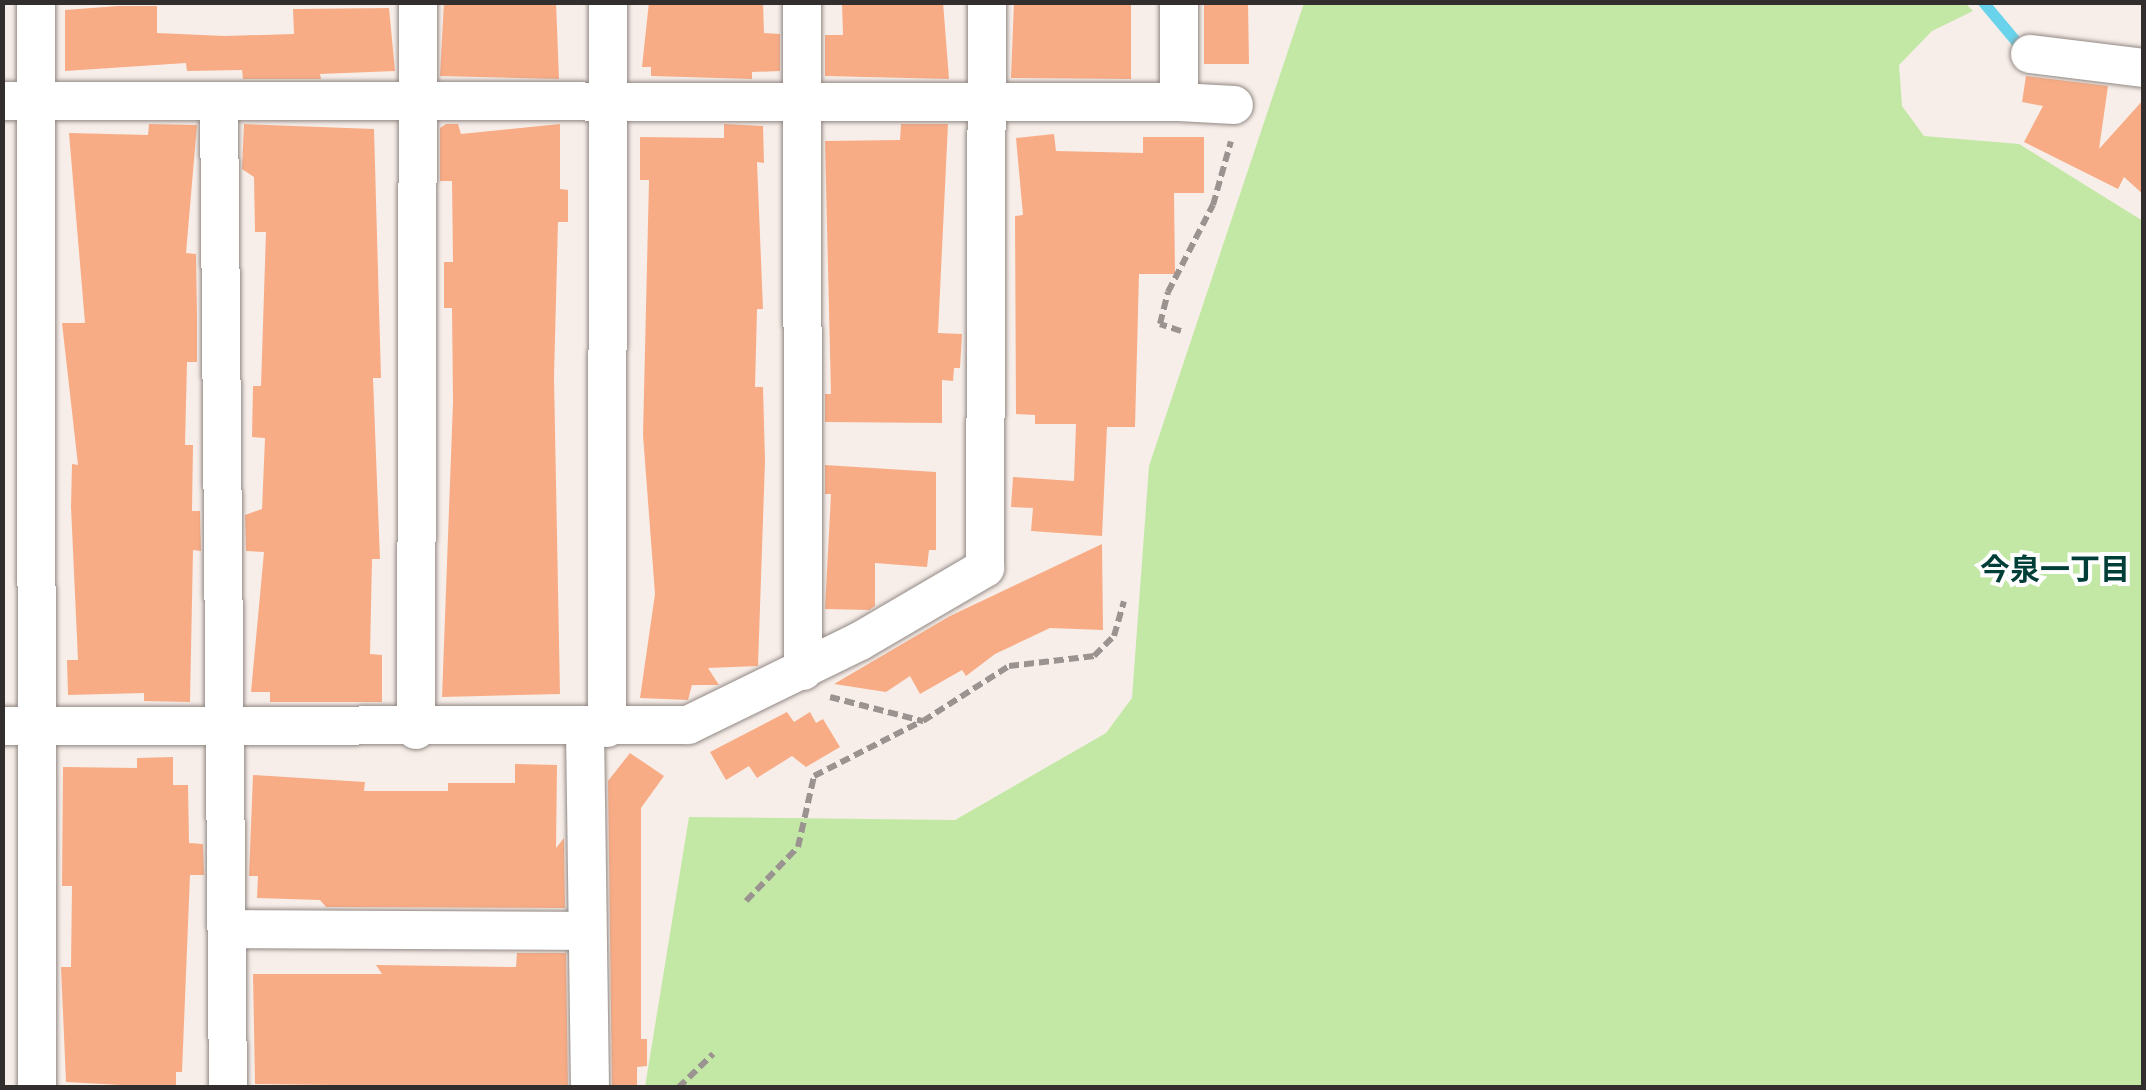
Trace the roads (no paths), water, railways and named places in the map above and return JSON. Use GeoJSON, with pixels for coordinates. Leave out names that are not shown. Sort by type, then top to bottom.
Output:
{"type":"FeatureCollection","features":[{"type":"Feature","properties":{"kind":"street"},"geometry":{"type":"LineString","coordinates":[[36,2],[19,102],[20,726],[36,1088]]}},
{"type":"Feature","properties":{"kind":"street"},"geometry":{"type":"LineString","coordinates":[[416,730],[418,2]]}},
{"type":"Feature","properties":{"kind":"street"},"geometry":{"type":"LineString","coordinates":[[590,1088],[585,931],[596,729],[608,2]]}},
{"type":"Feature","properties":{"kind":"street"},"geometry":{"type":"LineString","coordinates":[[789,677],[802,2]]}},
{"type":"Feature","properties":{"kind":"street"},"geometry":{"type":"LineString","coordinates":[[20,726],[228,730],[688,726],[789,677],[985,568],[987,2]]}},
{"type":"Feature","properties":{"kind":"street"},"geometry":{"type":"LineString","coordinates":[[1179,2],[1179,102]]}},
{"type":"Feature","properties":{"kind":"street"},"geometry":{"type":"LineString","coordinates":[[2030,54],[2144,68]]}},
{"type":"Feature","properties":{"kind":"street"},"geometry":{"type":"LineString","coordinates":[[19,102],[1234,105]]}},
{"type":"Feature","properties":{"kind":"street"},"geometry":{"type":"LineString","coordinates":[[220,102],[228,1088]]}},
{"type":"Feature","properties":{"kind":"street"},"geometry":{"type":"LineString","coordinates":[[229,929],[585,931]]}},
{"type":"Feature","properties":{"kind":"waterway"},"geometry":{"type":"LineString","coordinates":[[1983,2],[2025,52]]}},
{"type":"Feature","properties":{"kind":"district","name":"今泉一丁目"},"geometry":{"type":"Point","coordinates":[2055,570]}}]}
